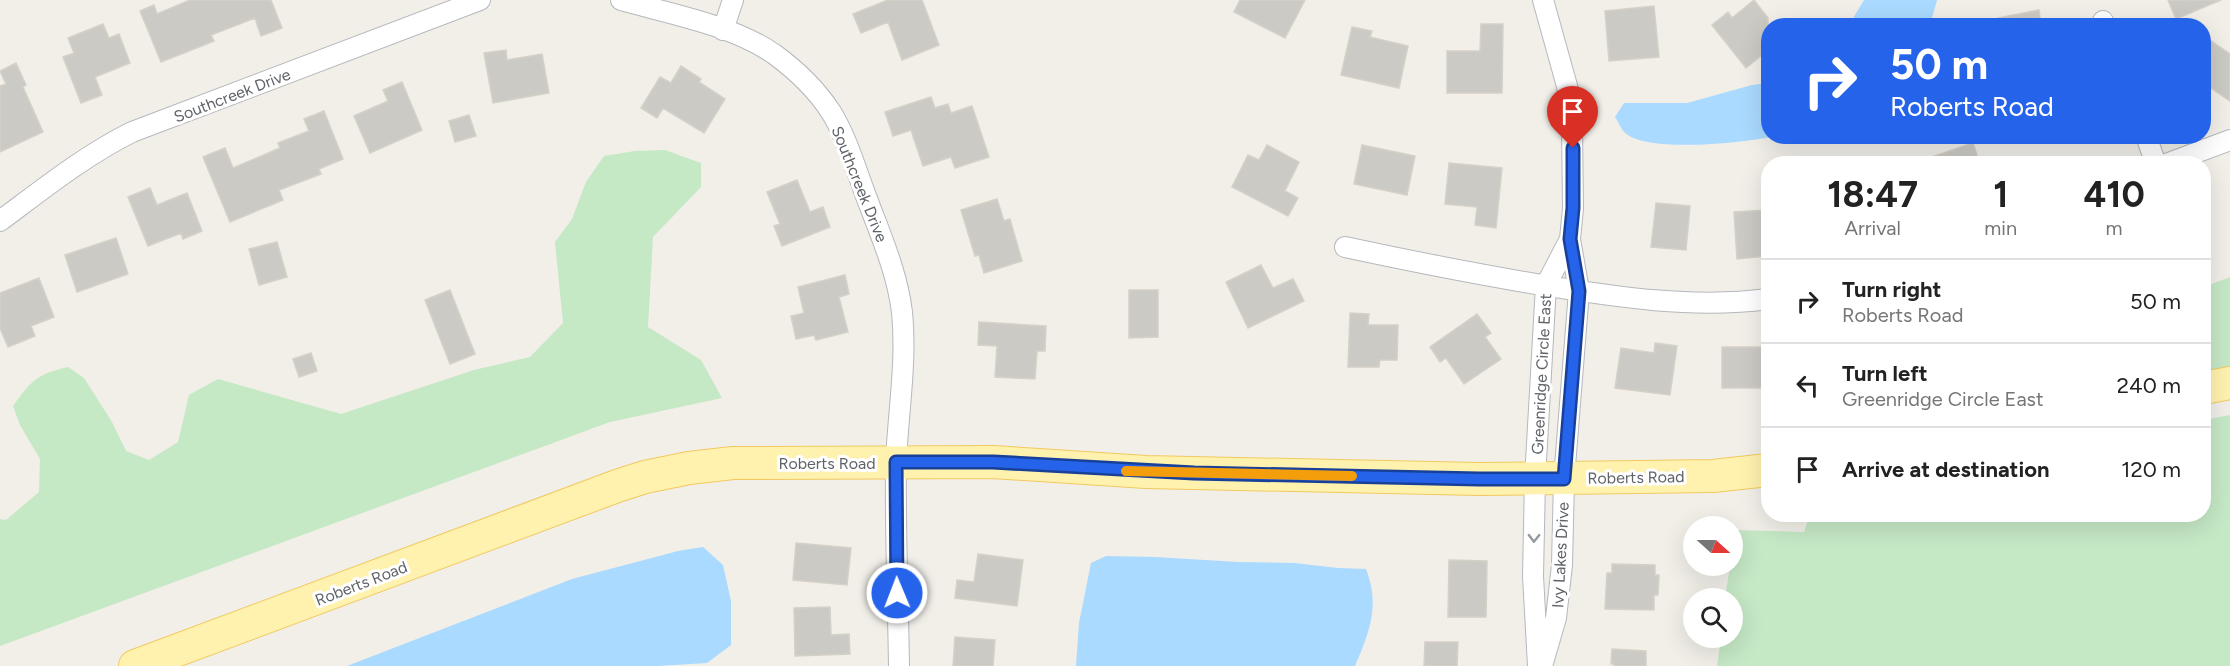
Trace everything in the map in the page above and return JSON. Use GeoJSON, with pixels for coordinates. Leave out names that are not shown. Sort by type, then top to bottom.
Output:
{"type":"FeatureCollection","features":[{"type":"Feature","properties":{"kind":"main road"},"geometry":{"type":"LineString","coordinates":[[2211,387],[2230,383]]}},
{"type":"Feature","properties":{"kind":"main road","name":"Roberts Road"},"geometry":{"type":"LineString","coordinates":[[135,666],[645,477],[688,468],[733,463],[993,462],[1146,472],[1549,479],[1713,476],[1761,471]]}},
{"type":"Feature","properties":{"kind":"street","name":"Southcreek Drive"},"geometry":{"type":"LineString","coordinates":[[0,221],[94,152],[132,132],[480,0]]}},
{"type":"Feature","properties":{"kind":"street","name":"Southcreek Drive"},"geometry":{"type":"LineString","coordinates":[[621,0],[723,30],[772,53],[796,71],[816,91],[843,134],[897,282],[902,314],[896,462],[899,666]]}},
{"type":"Feature","properties":{"kind":"street"},"geometry":{"type":"LineString","coordinates":[[723,30],[733,0]]}},
{"type":"Feature","properties":{"kind":"street","name":"Greenridge Circle East"},"geometry":{"type":"LineString","coordinates":[[1543,0],[1567,86],[1572,127],[1573,208],[1570,239],[1579,291],[1549,479]]}},
{"type":"Feature","properties":{"kind":"street"},"geometry":{"type":"LineString","coordinates":[[2187,156],[2230,140]]}},
{"type":"Feature","properties":{"kind":"street","name":"Greenridge Circle East"},"geometry":{"type":"LineString","coordinates":[[1549,479],[1546,285],[1570,239]]}},
{"type":"Feature","properties":{"kind":"street"},"geometry":{"type":"LineString","coordinates":[[1344,247],[1479,274],[1634,298],[1702,302],[1761,298]]}},
{"type":"Feature","properties":{"kind":"street","name":"Ivy Lakes Drive"},"geometry":{"type":"LineString","coordinates":[[1540,666],[1534,624],[1533,576],[1549,479]]}},
{"type":"Feature","properties":{"kind":"street","name":"Ivy Lakes Drive"},"geometry":{"type":"LineString","coordinates":[[1540,666],[1556,618],[1562,565],[1549,479]]}},
{"type":"Feature","properties":{"kind":"green space"},"geometry":{"type":"Polygon","coordinates":[[[665,150],[701,163],[701,187],[653,237],[648,327],[701,360],[722,398],[610,422],[0,646],[0,519],[6,520],[39,492],[40,459],[20,425],[13,406],[36,380],[68,367],[84,378],[112,422],[126,451],[149,460],[178,442],[189,395],[218,379],[341,414],[474,370],[530,357],[563,323],[555,242],[572,219],[586,182],[604,156],[635,151],[665,150]]]}},
{"type":"Feature","properties":{"kind":"green space"},"geometry":{"type":"Polygon","coordinates":[[[2230,277],[2230,374],[2211,378],[2211,284],[2230,277]]]}},
{"type":"Feature","properties":{"kind":"green space"},"geometry":{"type":"Polygon","coordinates":[[[2230,415],[2230,666],[1717,666],[1720,648],[1743,648],[1743,588],[1727,588],[1728,576],[1743,576],[1743,530],[1804,532],[1807,522],[2211,522],[2211,419],[2230,415]]]}},
{"type":"Feature","properties":{"kind":"water"},"geometry":{"type":"Polygon","coordinates":[[[1864,0],[1937,0],[1932,18],[1853,18],[1864,0]]]}},
{"type":"Feature","properties":{"kind":"water"},"geometry":{"type":"Polygon","coordinates":[[[1761,84],[1761,138],[1695,145],[1653,143],[1625,133],[1615,117],[1624,103],[1687,103],[1761,84]]]}},
{"type":"Feature","properties":{"kind":"water"},"geometry":{"type":"Polygon","coordinates":[[[703,547],[723,565],[731,601],[731,645],[707,663],[658,666],[347,666],[572,579],[678,551],[703,547]]]}},
{"type":"Feature","properties":{"kind":"water"},"geometry":{"type":"Polygon","coordinates":[[[1106,556],[1294,563],[1366,569],[1373,606],[1369,629],[1355,666],[1076,666],[1079,623],[1091,563],[1106,556]]]}},
{"type":"Feature","properties":{"kind":"building"},"geometry":{"type":"Polygon","coordinates":[[[190,0],[271,0],[282,28],[261,36],[255,18],[211,35],[214,41],[161,62],[140,11],[154,5],[157,14],[190,0]]]}},
{"type":"Feature","properties":{"kind":"building"},"geometry":{"type":"Polygon","coordinates":[[[888,0],[922,0],[939,45],[902,60],[888,22],[861,33],[853,14],[888,0]]]}},
{"type":"Feature","properties":{"kind":"building"},"geometry":{"type":"Polygon","coordinates":[[[1240,0],[1305,0],[1285,38],[1234,12],[1240,0]]]}},
{"type":"Feature","properties":{"kind":"building"},"geometry":{"type":"Polygon","coordinates":[[[1754,0],[1768,18],[1761,18],[1761,56],[1746,68],[1712,25],[1728,12],[1732,18],[1754,0]]]}},
{"type":"Feature","properties":{"kind":"building"},"geometry":{"type":"Polygon","coordinates":[[[2168,0],[2221,0],[2178,18],[2176,18],[2168,0]]]}},
{"type":"Feature","properties":{"kind":"building"},"geometry":{"type":"Polygon","coordinates":[[[1654,6],[1659,57],[1609,61],[1605,11],[1654,6]]]}},
{"type":"Feature","properties":{"kind":"building"},"geometry":{"type":"Polygon","coordinates":[[[2039,10],[2040,18],[1998,18],[2039,10]]]}},
{"type":"Feature","properties":{"kind":"building"},"geometry":{"type":"Polygon","coordinates":[[[103,24],[109,38],[119,34],[130,63],[95,77],[102,95],[81,103],[63,57],[74,53],[68,38],[103,24]]]}},
{"type":"Feature","properties":{"kind":"building"},"geometry":{"type":"Polygon","coordinates":[[[1481,24],[1503,24],[1502,93],[1447,93],[1447,51],[1480,51],[1481,24]]]}},
{"type":"Feature","properties":{"kind":"building"},"geometry":{"type":"Polygon","coordinates":[[[1352,27],[1372,31],[1370,37],[1408,46],[1399,88],[1341,75],[1352,27]]]}},
{"type":"Feature","properties":{"kind":"building"},"geometry":{"type":"Polygon","coordinates":[[[2211,41],[2230,54],[2230,101],[2211,88],[2211,41]]]}},
{"type":"Feature","properties":{"kind":"building"},"geometry":{"type":"Polygon","coordinates":[[[506,50],[507,60],[542,54],[549,93],[493,103],[484,53],[506,50]]]}},
{"type":"Feature","properties":{"kind":"building"},"geometry":{"type":"Polygon","coordinates":[[[16,63],[26,85],[23,87],[43,132],[0,152],[0,86],[6,84],[0,71],[16,63]]]}},
{"type":"Feature","properties":{"kind":"building"},"geometry":{"type":"Polygon","coordinates":[[[681,66],[701,79],[699,82],[725,99],[704,133],[663,108],[657,118],[641,108],[660,77],[671,83],[681,66]]]}},
{"type":"Feature","properties":{"kind":"building"},"geometry":{"type":"Polygon","coordinates":[[[402,82],[422,130],[370,153],[354,116],[388,101],[383,90],[402,82]]]}},
{"type":"Feature","properties":{"kind":"building"},"geometry":{"type":"Polygon","coordinates":[[[931,97],[935,108],[948,104],[951,113],[972,106],[989,157],[955,168],[951,157],[923,166],[911,130],[893,136],[885,112],[931,97]]]}},
{"type":"Feature","properties":{"kind":"building"},"geometry":{"type":"Polygon","coordinates":[[[324,111],[343,159],[319,169],[321,174],[279,190],[283,200],[230,222],[203,157],[225,148],[233,168],[280,148],[278,143],[309,131],[304,119],[324,111]]]}},
{"type":"Feature","properties":{"kind":"building"},"geometry":{"type":"Polygon","coordinates":[[[469,115],[476,136],[455,142],[449,121],[469,115]]]}},
{"type":"Feature","properties":{"kind":"building"},"geometry":{"type":"Polygon","coordinates":[[[1973,144],[1977,156],[1935,156],[1973,144]]]}},
{"type":"Feature","properties":{"kind":"building"},"geometry":{"type":"Polygon","coordinates":[[[1267,145],[1299,162],[1285,191],[1298,198],[1288,216],[1232,187],[1248,155],[1259,160],[1267,145]]]}},
{"type":"Feature","properties":{"kind":"building"},"geometry":{"type":"Polygon","coordinates":[[[1362,145],[1415,156],[1407,195],[1354,184],[1362,145]]]}},
{"type":"Feature","properties":{"kind":"building"},"geometry":{"type":"Polygon","coordinates":[[[1449,163],[1502,168],[1496,228],[1475,225],[1477,207],[1445,204],[1449,163]]]}},
{"type":"Feature","properties":{"kind":"building"},"geometry":{"type":"Polygon","coordinates":[[[797,180],[810,212],[823,207],[830,227],[782,246],[774,226],[780,224],[767,192],[797,180]]]}},
{"type":"Feature","properties":{"kind":"building"},"geometry":{"type":"Polygon","coordinates":[[[150,188],[157,205],[187,193],[202,231],[183,239],[181,233],[148,246],[128,197],[150,188]]]}},
{"type":"Feature","properties":{"kind":"building"},"geometry":{"type":"Polygon","coordinates":[[[997,199],[1004,221],[1010,219],[1022,261],[984,273],[979,255],[975,256],[961,210],[997,199]]]}},
{"type":"Feature","properties":{"kind":"building"},"geometry":{"type":"Polygon","coordinates":[[[1656,203],[1690,206],[1686,250],[1651,247],[1656,203]]]}},
{"type":"Feature","properties":{"kind":"building"},"geometry":{"type":"Polygon","coordinates":[[[1761,210],[1761,257],[1737,259],[1734,212],[1761,210]]]}},
{"type":"Feature","properties":{"kind":"building"},"geometry":{"type":"Polygon","coordinates":[[[116,238],[128,274],[77,292],[65,255],[116,238]]]}},
{"type":"Feature","properties":{"kind":"building"},"geometry":{"type":"Polygon","coordinates":[[[277,242],[287,277],[259,285],[249,249],[277,242]]]}},
{"type":"Feature","properties":{"kind":"building"},"geometry":{"type":"Polygon","coordinates":[[[1261,265],[1273,288],[1293,279],[1304,301],[1248,328],[1226,282],[1261,265]]]}},
{"type":"Feature","properties":{"kind":"building"},"geometry":{"type":"Polygon","coordinates":[[[845,275],[849,294],[839,297],[848,332],[816,340],[814,335],[796,339],[791,316],[804,313],[798,287],[845,275]]]}},
{"type":"Feature","properties":{"kind":"building"},"geometry":{"type":"Polygon","coordinates":[[[39,278],[54,317],[31,326],[35,336],[8,347],[0,328],[0,293],[39,278]]]}},
{"type":"Feature","properties":{"kind":"building"},"geometry":{"type":"Polygon","coordinates":[[[450,290],[475,354],[450,364],[425,300],[450,290]]]}},
{"type":"Feature","properties":{"kind":"building"},"geometry":{"type":"Polygon","coordinates":[[[1129,290],[1158,290],[1158,337],[1129,338],[1129,290]]]}},
{"type":"Feature","properties":{"kind":"building"},"geometry":{"type":"Polygon","coordinates":[[[1350,313],[1369,314],[1368,325],[1398,325],[1397,360],[1380,360],[1379,367],[1348,367],[1350,313]]]}},
{"type":"Feature","properties":{"kind":"building"},"geometry":{"type":"Polygon","coordinates":[[[1477,314],[1491,333],[1485,337],[1501,359],[1464,384],[1446,358],[1440,362],[1430,347],[1477,314]]]}},
{"type":"Feature","properties":{"kind":"building"},"geometry":{"type":"Polygon","coordinates":[[[979,322],[1046,326],[1045,351],[1037,351],[1035,379],[995,377],[997,346],[978,345],[979,322]]]}},
{"type":"Feature","properties":{"kind":"building"},"geometry":{"type":"Polygon","coordinates":[[[1655,343],[1677,346],[1670,395],[1615,388],[1621,348],[1654,353],[1655,343]]]}},
{"type":"Feature","properties":{"kind":"building"},"geometry":{"type":"Polygon","coordinates":[[[1722,347],[1761,347],[1761,388],[1722,388],[1722,347]]]}},
{"type":"Feature","properties":{"kind":"building"},"geometry":{"type":"Polygon","coordinates":[[[311,353],[317,371],[299,377],[293,359],[311,353]]]}},
{"type":"Feature","properties":{"kind":"building"},"geometry":{"type":"Polygon","coordinates":[[[796,543],[851,548],[847,585],[793,580],[796,543]]]}},
{"type":"Feature","properties":{"kind":"building"},"geometry":{"type":"Polygon","coordinates":[[[978,554],[1023,560],[1017,606],[955,598],[957,580],[974,582],[978,554]]]}},
{"type":"Feature","properties":{"kind":"building"},"geometry":{"type":"Polygon","coordinates":[[[1449,560],[1487,561],[1486,617],[1448,617],[1449,560]]]}},
{"type":"Feature","properties":{"kind":"building"},"geometry":{"type":"Polygon","coordinates":[[[1612,564],[1655,565],[1655,575],[1659,575],[1658,595],[1654,595],[1654,610],[1605,609],[1607,573],[1612,573],[1612,564]]]}},
{"type":"Feature","properties":{"kind":"building"},"geometry":{"type":"Polygon","coordinates":[[[830,607],[831,635],[849,634],[850,654],[795,656],[794,608],[830,607]]]}},
{"type":"Feature","properties":{"kind":"building"},"geometry":{"type":"Polygon","coordinates":[[[955,637],[995,640],[993,666],[953,666],[955,637]]]}},
{"type":"Feature","properties":{"kind":"building"},"geometry":{"type":"Polygon","coordinates":[[[1425,642],[1458,642],[1457,666],[1424,666],[1425,642]]]}},
{"type":"Feature","properties":{"kind":"building"},"geometry":{"type":"Polygon","coordinates":[[[1612,649],[1646,651],[1646,666],[1614,666],[1611,664],[1612,649]]]}},
{"type":"Feature","properties":{"kind":"slow traffic"},"geometry":{"type":"LineString","coordinates":[[1126,471],[1352,476]]}},
{"type":"Feature","properties":{"kind":"route"},"geometry":{"type":"LineString","coordinates":[[897,593],[896,462],[993,462],[1146,472],[1564,479],[1579,291],[1570,239],[1573,208],[1573,148]]}}]}
